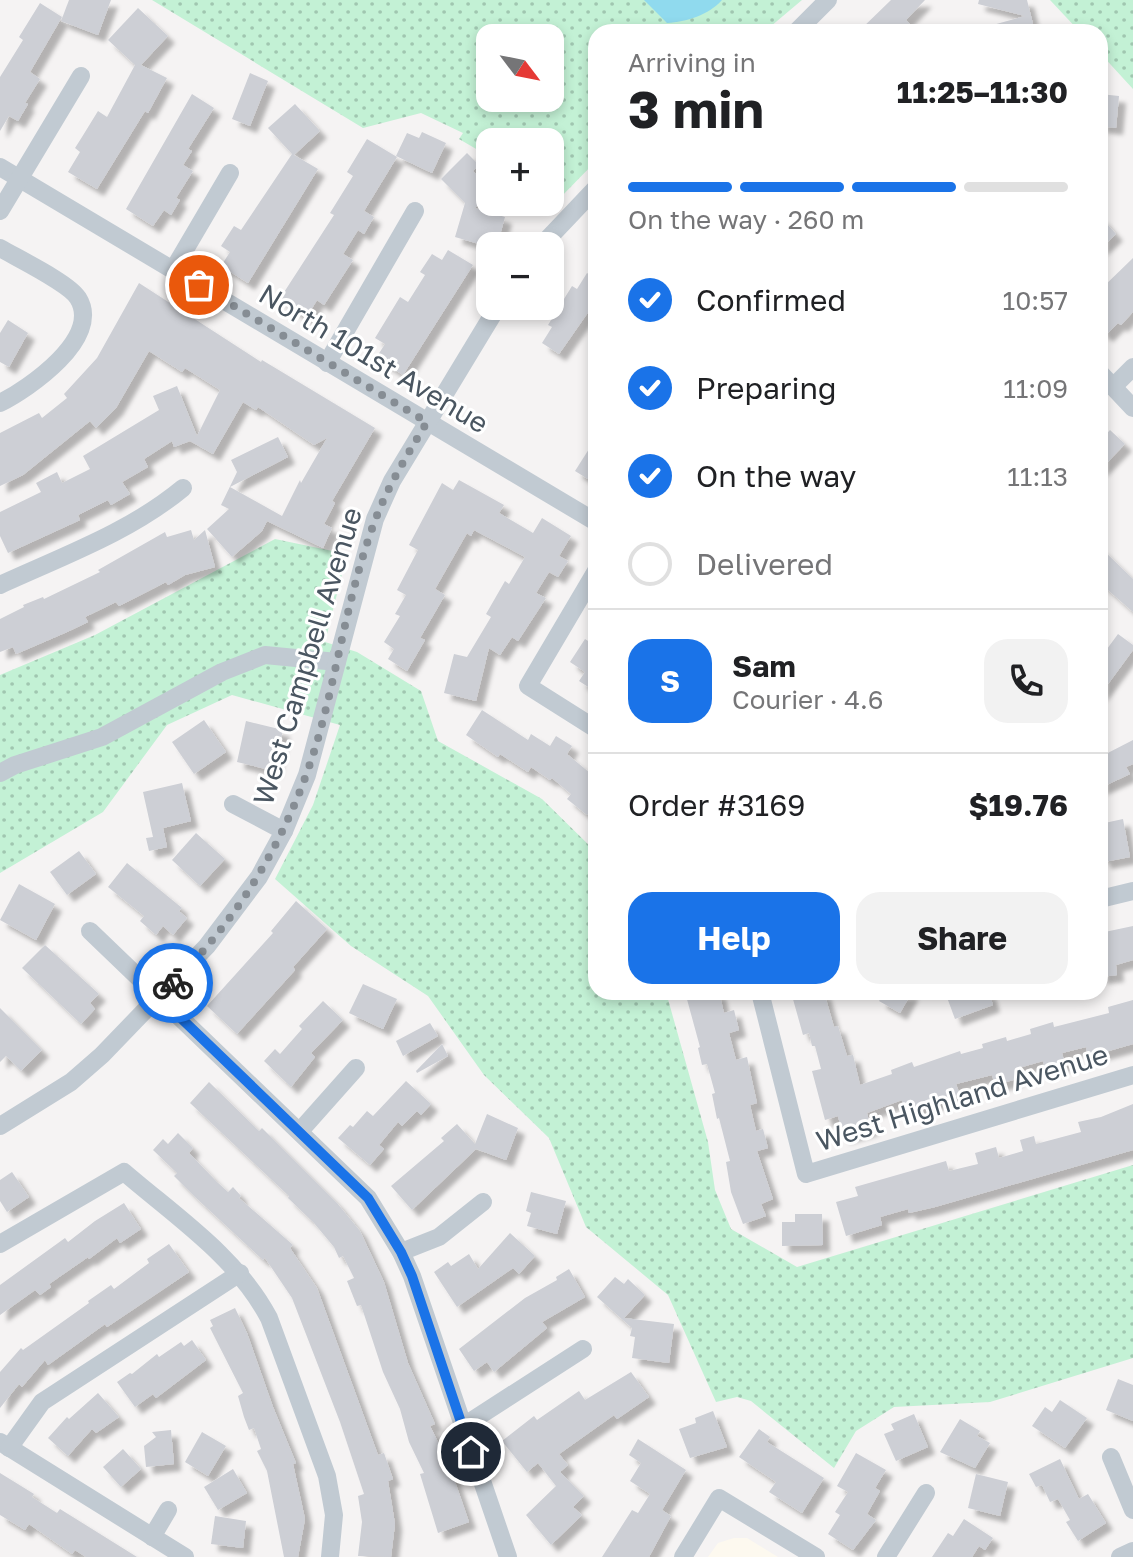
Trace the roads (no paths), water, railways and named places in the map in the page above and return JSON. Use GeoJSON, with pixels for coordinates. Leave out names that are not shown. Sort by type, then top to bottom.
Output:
{"type":"FeatureCollection","features":[{"type":"Feature","properties":{"kind":"street"},"geometry":{"type":"LineString","coordinates":[[804,24],[828,0]]}},
{"type":"Feature","properties":{"kind":"street"},"geometry":{"type":"LineString","coordinates":[[0,211],[81,76]]}},
{"type":"Feature","properties":{"kind":"street","name":"North 101st Avenue"},"geometry":{"type":"LineString","coordinates":[[0,167],[588,517]]}},
{"type":"Feature","properties":{"kind":"street"},"geometry":{"type":"LineString","coordinates":[[173,270],[230,173]]}},
{"type":"Feature","properties":{"kind":"street"},"geometry":{"type":"LineString","coordinates":[[554,232],[588,196]]}},
{"type":"Feature","properties":{"kind":"street"},"geometry":{"type":"LineString","coordinates":[[327,363],[415,211]]}},
{"type":"Feature","properties":{"kind":"street"},"geometry":{"type":"LineString","coordinates":[[0,248],[71,290],[78,298],[82,315],[81,326],[55,366],[24,391],[0,403]]}},
{"type":"Feature","properties":{"kind":"street","name":"West Campbell Avenue"},"geometry":{"type":"LineString","coordinates":[[3,1118],[79,1076],[159,997],[223,927],[259,877],[284,831],[307,775],[375,519],[392,481],[489,320]]}},
{"type":"Feature","properties":{"kind":"street"},"geometry":{"type":"LineString","coordinates":[[1108,379],[1133,367]]}},
{"type":"Feature","properties":{"kind":"street"},"geometry":{"type":"LineString","coordinates":[[1108,382],[1133,408]]}},
{"type":"Feature","properties":{"kind":"street"},"geometry":{"type":"LineString","coordinates":[[0,585],[121,529],[157,509],[183,488]]}},
{"type":"Feature","properties":{"kind":"street"},"geometry":{"type":"LineString","coordinates":[[588,585],[528,686],[588,724]]}},
{"type":"Feature","properties":{"kind":"street"},"geometry":{"type":"LineString","coordinates":[[0,773],[15,765],[102,737],[222,672],[265,655],[337,662]]}},
{"type":"Feature","properties":{"kind":"street"},"geometry":{"type":"LineString","coordinates":[[233,804],[284,831]]}},
{"type":"Feature","properties":{"kind":"street"},"geometry":{"type":"LineString","coordinates":[[1108,897],[1133,891]]}},
{"type":"Feature","properties":{"kind":"street"},"geometry":{"type":"LineString","coordinates":[[90,931],[368,1198],[412,1276],[508,1557]]}},
{"type":"Feature","properties":{"kind":"street","name":"West Highland Avenue"},"geometry":{"type":"LineString","coordinates":[[762,1000],[806,1174],[1133,1075]]}},
{"type":"Feature","properties":{"kind":"street"},"geometry":{"type":"LineString","coordinates":[[300,1131],[356,1068]]}},
{"type":"Feature","properties":{"kind":"street"},"geometry":{"type":"LineString","coordinates":[[0,1244],[124,1172],[240,1273],[269,1318],[327,1476],[334,1515],[330,1557]]}},
{"type":"Feature","properties":{"kind":"street"},"geometry":{"type":"LineString","coordinates":[[401,1252],[439,1237],[483,1202]]}},
{"type":"Feature","properties":{"kind":"street"},"geometry":{"type":"LineString","coordinates":[[185,1557],[5,1445],[42,1402],[240,1273]]}},
{"type":"Feature","properties":{"kind":"street"},"geometry":{"type":"LineString","coordinates":[[462,1427],[583,1349]]}},
{"type":"Feature","properties":{"kind":"street"},"geometry":{"type":"LineString","coordinates":[[1111,1457],[1133,1510]]}},
{"type":"Feature","properties":{"kind":"street"},"geometry":{"type":"LineString","coordinates":[[886,1557],[926,1493]]}},
{"type":"Feature","properties":{"kind":"street"},"geometry":{"type":"LineString","coordinates":[[683,1557],[719,1498],[816,1557]]}},
{"type":"Feature","properties":{"kind":"street"},"geometry":{"type":"LineString","coordinates":[[152,1537],[168,1510]]}},
{"type":"Feature","properties":{"kind":"street"},"geometry":{"type":"LineString","coordinates":[[1120,1557],[1133,1551]]}},
{"type":"Feature","properties":{"kind":"water"},"geometry":{"type":"Polygon","coordinates":[[[644,0],[722,0],[697,17],[667,23],[644,0]]]}}]}
